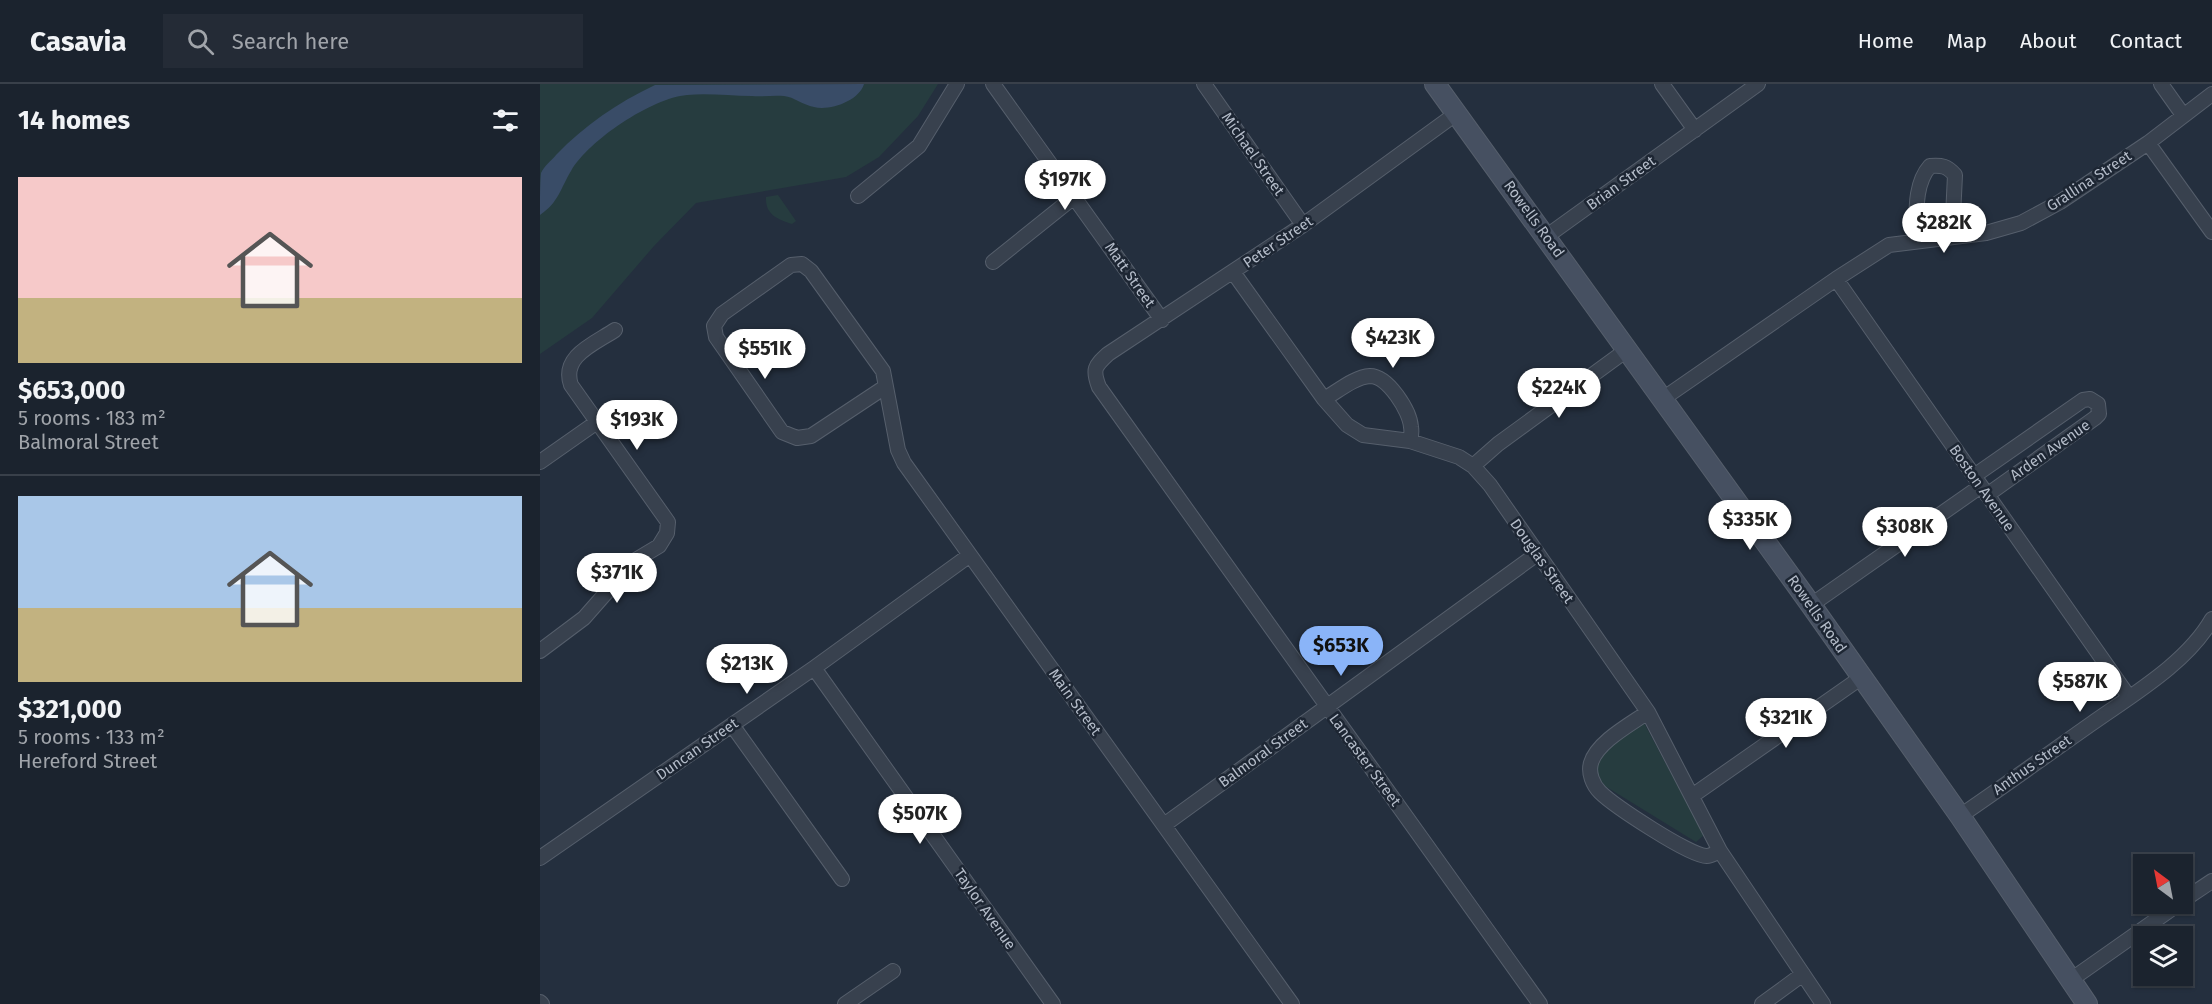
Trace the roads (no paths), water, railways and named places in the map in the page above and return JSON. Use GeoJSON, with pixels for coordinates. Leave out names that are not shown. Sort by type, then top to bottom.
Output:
{"type":"FeatureCollection","features":[{"type":"Feature","properties":{"kind":"main road","name":"Rowells Road"},"geometry":{"type":"LineString","coordinates":[[1435,84],[1664,398],[1811,605],[1960,816],[2087,1004]]}},
{"type":"Feature","properties":{"kind":"street"},"geometry":{"type":"LineString","coordinates":[[858,196],[919,146],[957,84]]}},
{"type":"Feature","properties":{"kind":"street","name":"Matt Street"},"geometry":{"type":"LineString","coordinates":[[993,84],[1161,320]]}},
{"type":"Feature","properties":{"kind":"street","name":"Michael Street"},"geometry":{"type":"LineString","coordinates":[[1204,84],[1303,225]]}},
{"type":"Feature","properties":{"kind":"street"},"geometry":{"type":"LineString","coordinates":[[1662,84],[1695,130]]}},
{"type":"Feature","properties":{"kind":"street","name":"Brian Street"},"geometry":{"type":"LineString","coordinates":[[1547,236],[1758,84]]}},
{"type":"Feature","properties":{"kind":"street"},"geometry":{"type":"LineString","coordinates":[[2161,84],[2183,115]]}},
{"type":"Feature","properties":{"kind":"street","name":"Grallina Street"},"geometry":{"type":"LineString","coordinates":[[1664,398],[1889,245],[1986,233],[2021,223],[2060,202],[2148,142],[2212,94]]}},
{"type":"Feature","properties":{"kind":"street","name":"Peter Street"},"geometry":{"type":"LineString","coordinates":[[1096,365],[1108,354],[1303,225],[1457,113]]}},
{"type":"Feature","properties":{"kind":"street"},"geometry":{"type":"LineString","coordinates":[[2148,142],[2212,232]]}},
{"type":"Feature","properties":{"kind":"street"},"geometry":{"type":"LineString","coordinates":[[1916,241],[1919,188],[1922,175],[1930,166],[1941,165],[1949,168],[1955,176],[1952,237]]}},
{"type":"Feature","properties":{"kind":"street"},"geometry":{"type":"LineString","coordinates":[[993,262],[1074,197]]}},
{"type":"Feature","properties":{"kind":"street","name":"Main Street"},"geometry":{"type":"LineString","coordinates":[[885,387],[811,436],[797,438],[782,432],[716,337],[714,326],[722,314],[791,265],[802,264],[811,271],[883,371],[902,460],[1292,1004]]}},
{"type":"Feature","properties":{"kind":"street","name":"Douglas Street"},"geometry":{"type":"LineString","coordinates":[[1233,272],[1324,399],[1347,425],[1363,435],[1410,441],[1459,457],[1473,466],[1490,485],[1648,712],[1720,851],[1823,1004]]}},
{"type":"Feature","properties":{"kind":"street","name":"Boston Avenue"},"geometry":{"type":"LineString","coordinates":[[1836,279],[2129,697]]}},
{"type":"Feature","properties":{"kind":"street"},"geometry":{"type":"LineString","coordinates":[[540,651],[584,618],[634,561],[659,546],[667,533],[668,522],[571,386],[567,374],[569,366],[577,356],[615,330]]}},
{"type":"Feature","properties":{"kind":"street"},"geometry":{"type":"LineString","coordinates":[[1473,466],[1498,444],[1628,350]]}},
{"type":"Feature","properties":{"kind":"street","name":"Lancaster Street"},"geometry":{"type":"LineString","coordinates":[[1096,365],[1095,376],[1099,387],[1540,1004]]}},
{"type":"Feature","properties":{"kind":"street"},"geometry":{"type":"LineString","coordinates":[[1324,399],[1354,381],[1371,376],[1384,381],[1396,393],[1408,416],[1411,426],[1410,441]]}},
{"type":"Feature","properties":{"kind":"street","name":"Arden Avenue"},"geometry":{"type":"LineString","coordinates":[[1811,605],[1981,486],[2096,418],[2099,414],[2098,404],[2090,399],[2083,400],[1981,486]]}},
{"type":"Feature","properties":{"kind":"street"},"geometry":{"type":"LineString","coordinates":[[540,462],[597,422]]}},
{"type":"Feature","properties":{"kind":"street","name":"Balmoral Street"},"geometry":{"type":"LineString","coordinates":[[1164,825],[1537,554]]}},
{"type":"Feature","properties":{"kind":"street","name":"Duncan Street"},"geometry":{"type":"LineString","coordinates":[[540,858],[814,668],[970,555]]}},
{"type":"Feature","properties":{"kind":"street","name":"Anthus Street"},"geometry":{"type":"LineString","coordinates":[[1960,816],[2129,697],[2180,658],[2204,633],[2212,620]]}},
{"type":"Feature","properties":{"kind":"street","name":"Taylor Avenue"},"geometry":{"type":"LineString","coordinates":[[814,668],[1053,1004]]}},
{"type":"Feature","properties":{"kind":"street"},"geometry":{"type":"LineString","coordinates":[[1692,796],[1862,677]]}},
{"type":"Feature","properties":{"kind":"street"},"geometry":{"type":"LineString","coordinates":[[1648,712],[1597,748],[1590,765],[1592,782],[1600,792],[1647,826],[1694,852],[1707,856],[1720,851]]}},
{"type":"Feature","properties":{"kind":"street"},"geometry":{"type":"LineString","coordinates":[[732,725],[842,879]]}},
{"type":"Feature","properties":{"kind":"street"},"geometry":{"type":"LineString","coordinates":[[2193,894],[2212,881]]}},
{"type":"Feature","properties":{"kind":"street"},"geometry":{"type":"LineString","coordinates":[[2072,979],[2164,914]]}},
{"type":"Feature","properties":{"kind":"street"},"geometry":{"type":"LineString","coordinates":[[845,1004],[892,971]]}},
{"type":"Feature","properties":{"kind":"street"},"geometry":{"type":"LineString","coordinates":[[1762,1004],[1803,974]]}},
{"type":"Feature","properties":{"kind":"water"},"geometry":{"type":"Polygon","coordinates":[[[864,84],[850,100],[836,106],[821,108],[780,96],[703,94],[673,98],[657,104],[623,122],[592,146],[571,171],[555,200],[540,215],[541,173],[546,166],[590,124],[628,99],[655,85],[864,84]]]}}]}
